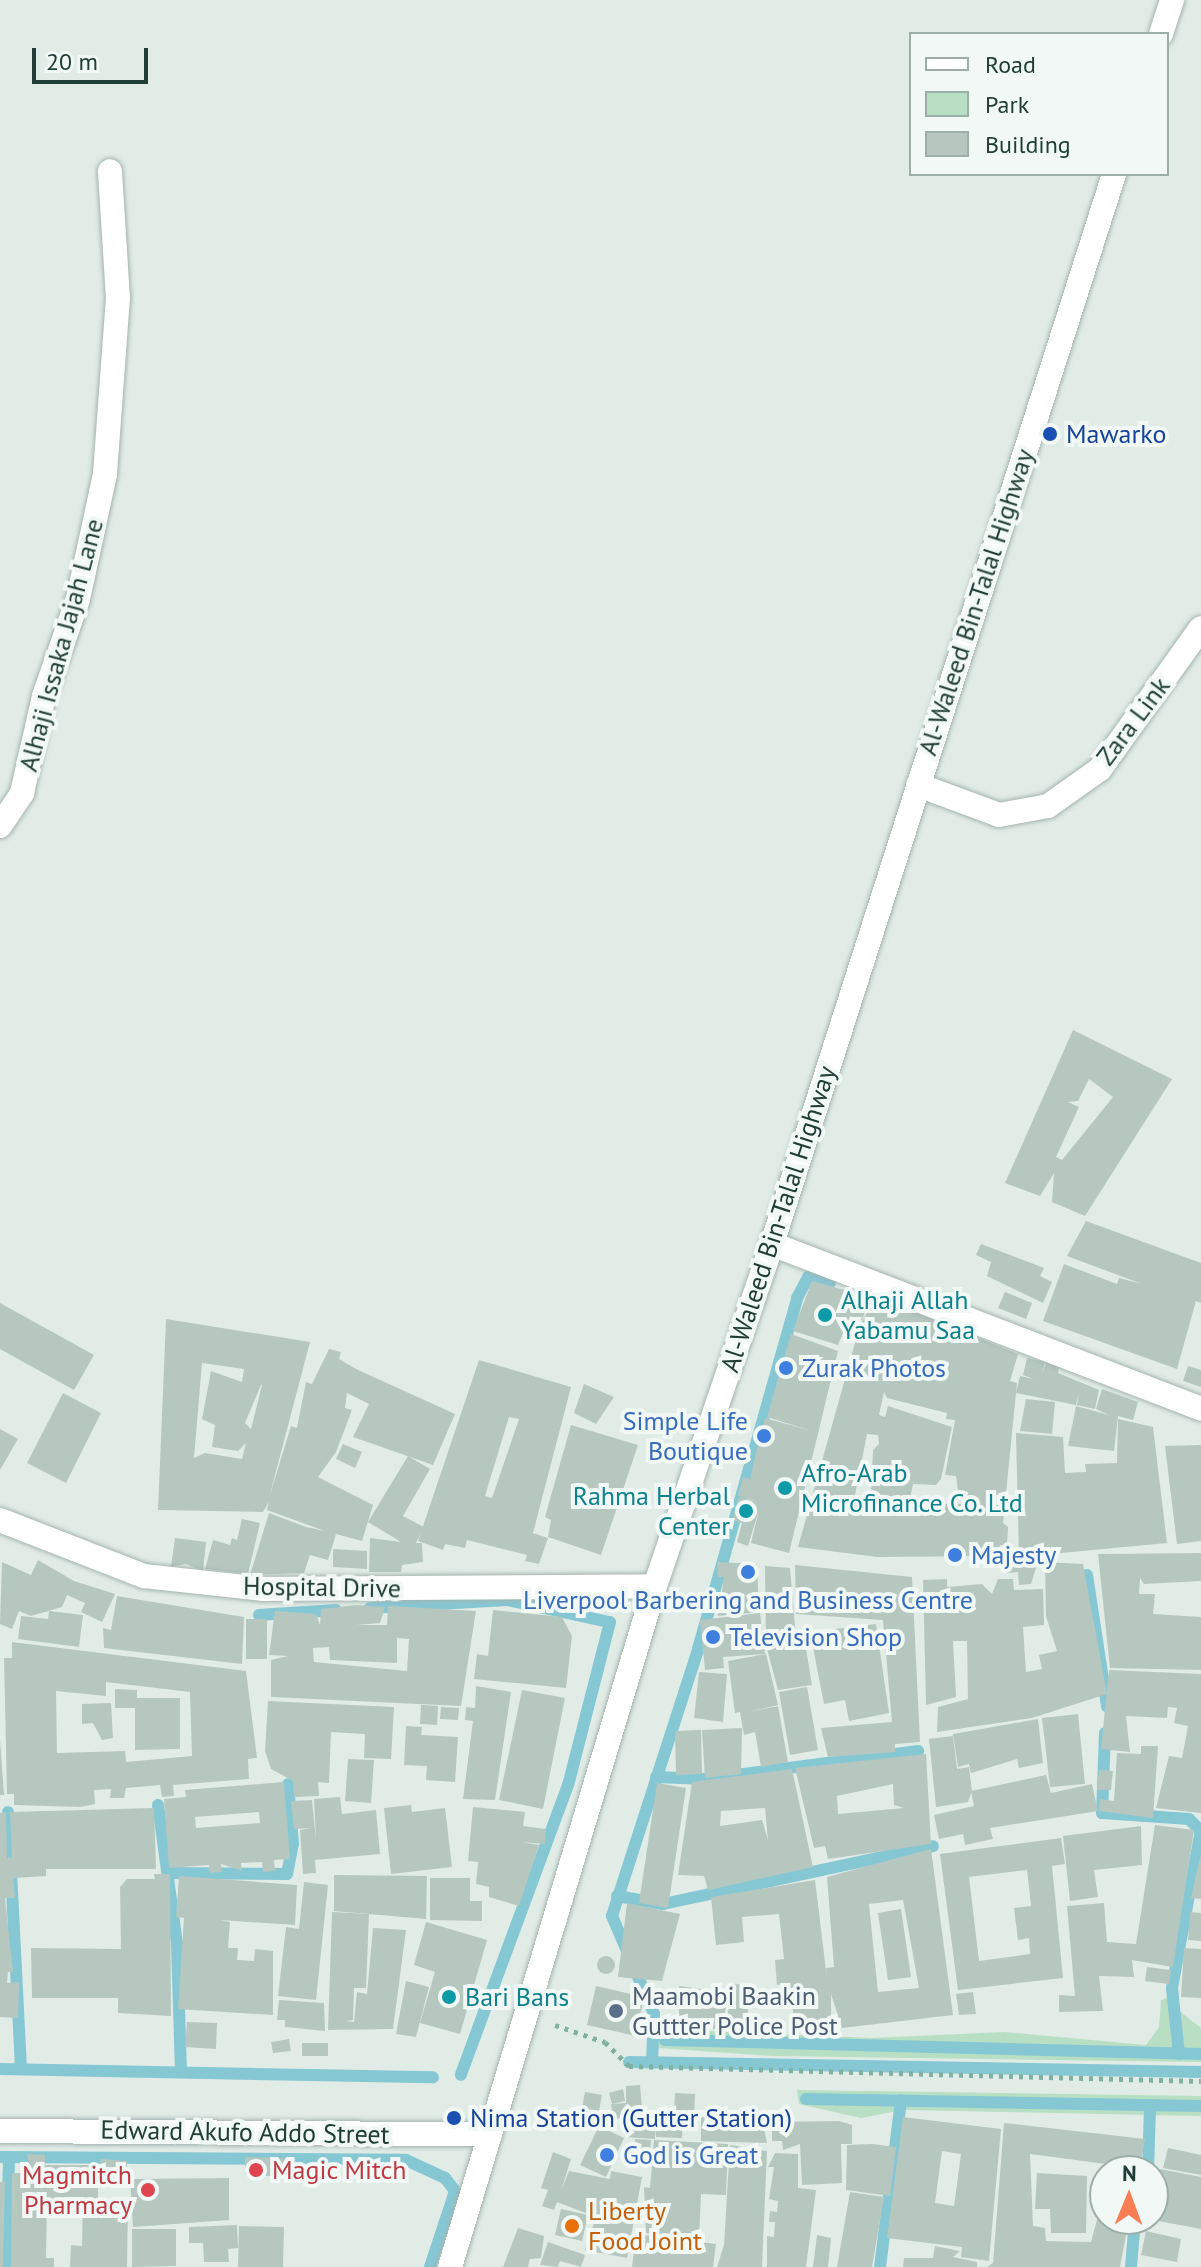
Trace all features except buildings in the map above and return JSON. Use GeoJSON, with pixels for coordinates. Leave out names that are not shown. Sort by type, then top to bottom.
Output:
{"type":"FeatureCollection","features":[{"type":"Feature","properties":{"kind":"street"},"geometry":{"type":"LineString","coordinates":[[1162,32],[1172,0]]}},
{"type":"Feature","properties":{"kind":"street","name":"Alhaji Issaka Jajah Lane"},"geometry":{"type":"LineString","coordinates":[[0,826],[22,793],[44,696],[78,599],[105,474],[118,299],[110,171]]}},
{"type":"Feature","properties":{"kind":"street","name":"Al-Waleed Bin-Talal Highway"},"geometry":{"type":"LineString","coordinates":[[450,2267],[655,1586],[772,1244],[1113,176]]}},
{"type":"Feature","properties":{"kind":"street","name":"Zara Link"},"geometry":{"type":"LineString","coordinates":[[918,785],[999,815],[1048,806],[1100,769],[1201,628]]}},
{"type":"Feature","properties":{"kind":"street"},"geometry":{"type":"LineString","coordinates":[[772,1244],[1201,1409]]}},
{"type":"Feature","properties":{"kind":"street","name":"Hospital Drive"},"geometry":{"type":"LineString","coordinates":[[0,1520],[144,1576],[264,1589],[655,1586]]}},
{"type":"Feature","properties":{"kind":"street","name":"Edward Akufo Addo Street"},"geometry":{"type":"LineString","coordinates":[[0,2131],[490,2134]]}},
{"type":"Feature","properties":{"kind":"path"},"geometry":{"type":"LineString","coordinates":[[525,2025],[605,2042],[629,2066],[1201,2081]]}},
{"type":"Feature","properties":{"kind":"green space"},"geometry":{"type":"Polygon","coordinates":[[[1171,1996],[1173,2006],[1201,2028],[1201,2062],[771,2056],[658,2048],[661,2029],[872,2038],[1004,2032],[1146,2045],[1159,2027],[1161,2000],[1171,1996]]]}},
{"type":"Feature","properties":{"kind":"green space"},"geometry":{"type":"Polygon","coordinates":[[[797,2090],[1201,2096],[1201,2116],[902,2110],[861,2118],[799,2104],[797,2090]]]}},
{"type":"Feature","properties":{"kind":"waterway"},"geometry":{"type":"LineString","coordinates":[[652,2063],[654,2014],[612,1916],[698,1649],[797,1298],[808,1277],[830,1282]]}},
{"type":"Feature","properties":{"kind":"waterway"},"geometry":{"type":"LineString","coordinates":[[1087,1575],[1107,1706]]}},
{"type":"Feature","properties":{"kind":"waterway"},"geometry":{"type":"LineString","coordinates":[[370,1608],[507,1600],[610,1622],[568,1785],[461,2075]]}},
{"type":"Feature","properties":{"kind":"waterway"},"geometry":{"type":"LineString","coordinates":[[259,1615],[336,1610]]}},
{"type":"Feature","properties":{"kind":"waterway"},"geometry":{"type":"LineString","coordinates":[[1105,1733],[1102,1813],[1189,1819],[1201,1831]]}},
{"type":"Feature","properties":{"kind":"waterway"},"geometry":{"type":"LineString","coordinates":[[656,1777],[705,1779],[918,1751]]}},
{"type":"Feature","properties":{"kind":"waterway"},"geometry":{"type":"LineString","coordinates":[[170,1873],[287,1874],[293,1844],[288,1784]]}},
{"type":"Feature","properties":{"kind":"waterway"},"geometry":{"type":"LineString","coordinates":[[158,1805],[177,1944],[181,2072]]}},
{"type":"Feature","properties":{"kind":"waterway"},"geometry":{"type":"LineString","coordinates":[[8,1812],[21,2069]]}},
{"type":"Feature","properties":{"kind":"waterway"},"geometry":{"type":"LineString","coordinates":[[1179,2054],[1172,1988],[1201,1830]]}},
{"type":"Feature","properties":{"kind":"waterway"},"geometry":{"type":"LineString","coordinates":[[617,1896],[663,1904],[933,1846]]}},
{"type":"Feature","properties":{"kind":"waterway"},"geometry":{"type":"LineString","coordinates":[[665,2040],[1201,2054]]}},
{"type":"Feature","properties":{"kind":"waterway"},"geometry":{"type":"LineString","coordinates":[[629,2062],[1201,2072]]}},
{"type":"Feature","properties":{"kind":"waterway"},"geometry":{"type":"LineString","coordinates":[[0,2069],[433,2077]]}},
{"type":"Feature","properties":{"kind":"waterway"},"geometry":{"type":"LineString","coordinates":[[806,2099],[1201,2106]]}},
{"type":"Feature","properties":{"kind":"waterway"},"geometry":{"type":"LineString","coordinates":[[880,2267],[901,2100]]}},
{"type":"Feature","properties":{"kind":"waterway"},"geometry":{"type":"LineString","coordinates":[[1148,2155],[1150,2106]]}},
{"type":"Feature","properties":{"kind":"waterway"},"geometry":{"type":"LineString","coordinates":[[0,2157],[406,2160],[445,2178],[455,2191],[430,2267]]}},
{"type":"Feature","properties":{"kind":"waterway"},"geometry":{"type":"LineString","coordinates":[[6,2267],[9,2157]]}},
{"type":"Feature","properties":{"kind":"waterway"},"geometry":{"type":"LineString","coordinates":[[1131,2267],[1134,2235]]}},
{"type":"Feature","properties":{"kind":"place","name":"Mawarko"},"geometry":{"type":"Point","coordinates":[1050,434]}},
{"type":"Feature","properties":{"kind":"place","name":"Alhaji Allah Yabamu Saa"},"geometry":{"type":"Point","coordinates":[825,1315]}},
{"type":"Feature","properties":{"kind":"place","name":"Zurak Photos"},"geometry":{"type":"Point","coordinates":[786,1368]}},
{"type":"Feature","properties":{"kind":"place","name":"Simple Life Boutique"},"geometry":{"type":"Point","coordinates":[764,1436]}},
{"type":"Feature","properties":{"kind":"place","name":"Afro-Arab Microfinance Co. Ltd"},"geometry":{"type":"Point","coordinates":[785,1488]}},
{"type":"Feature","properties":{"kind":"place","name":"Rahma Herbal Center"},"geometry":{"type":"Point","coordinates":[746,1511]}},
{"type":"Feature","properties":{"kind":"place","name":"Majesty"},"geometry":{"type":"Point","coordinates":[955,1555]}},
{"type":"Feature","properties":{"kind":"place","name":"Liverpool Barbering and Business Centre"},"geometry":{"type":"Point","coordinates":[748,1572]}},
{"type":"Feature","properties":{"kind":"place","name":"Television Shop"},"geometry":{"type":"Point","coordinates":[713,1637]}},
{"type":"Feature","properties":{"kind":"place","name":"Bari Bans"},"geometry":{"type":"Point","coordinates":[449,1997]}},
{"type":"Feature","properties":{"kind":"place","name":"Maamobi Baakin Guttter Police Post"},"geometry":{"type":"Point","coordinates":[616,2011]}},
{"type":"Feature","properties":{"kind":"place","name":"Nima Station (Gutter Station)"},"geometry":{"type":"Point","coordinates":[454,2118]}},
{"type":"Feature","properties":{"kind":"place","name":"God is Great"},"geometry":{"type":"Point","coordinates":[607,2155]}},
{"type":"Feature","properties":{"kind":"place","name":"Magic Mitch"},"geometry":{"type":"Point","coordinates":[256,2170]}},
{"type":"Feature","properties":{"kind":"place","name":"Magmitch Pharmacy"},"geometry":{"type":"Point","coordinates":[148,2190]}},
{"type":"Feature","properties":{"kind":"place","name":"Liberty Food Joint"},"geometry":{"type":"Point","coordinates":[572,2226]}}]}
